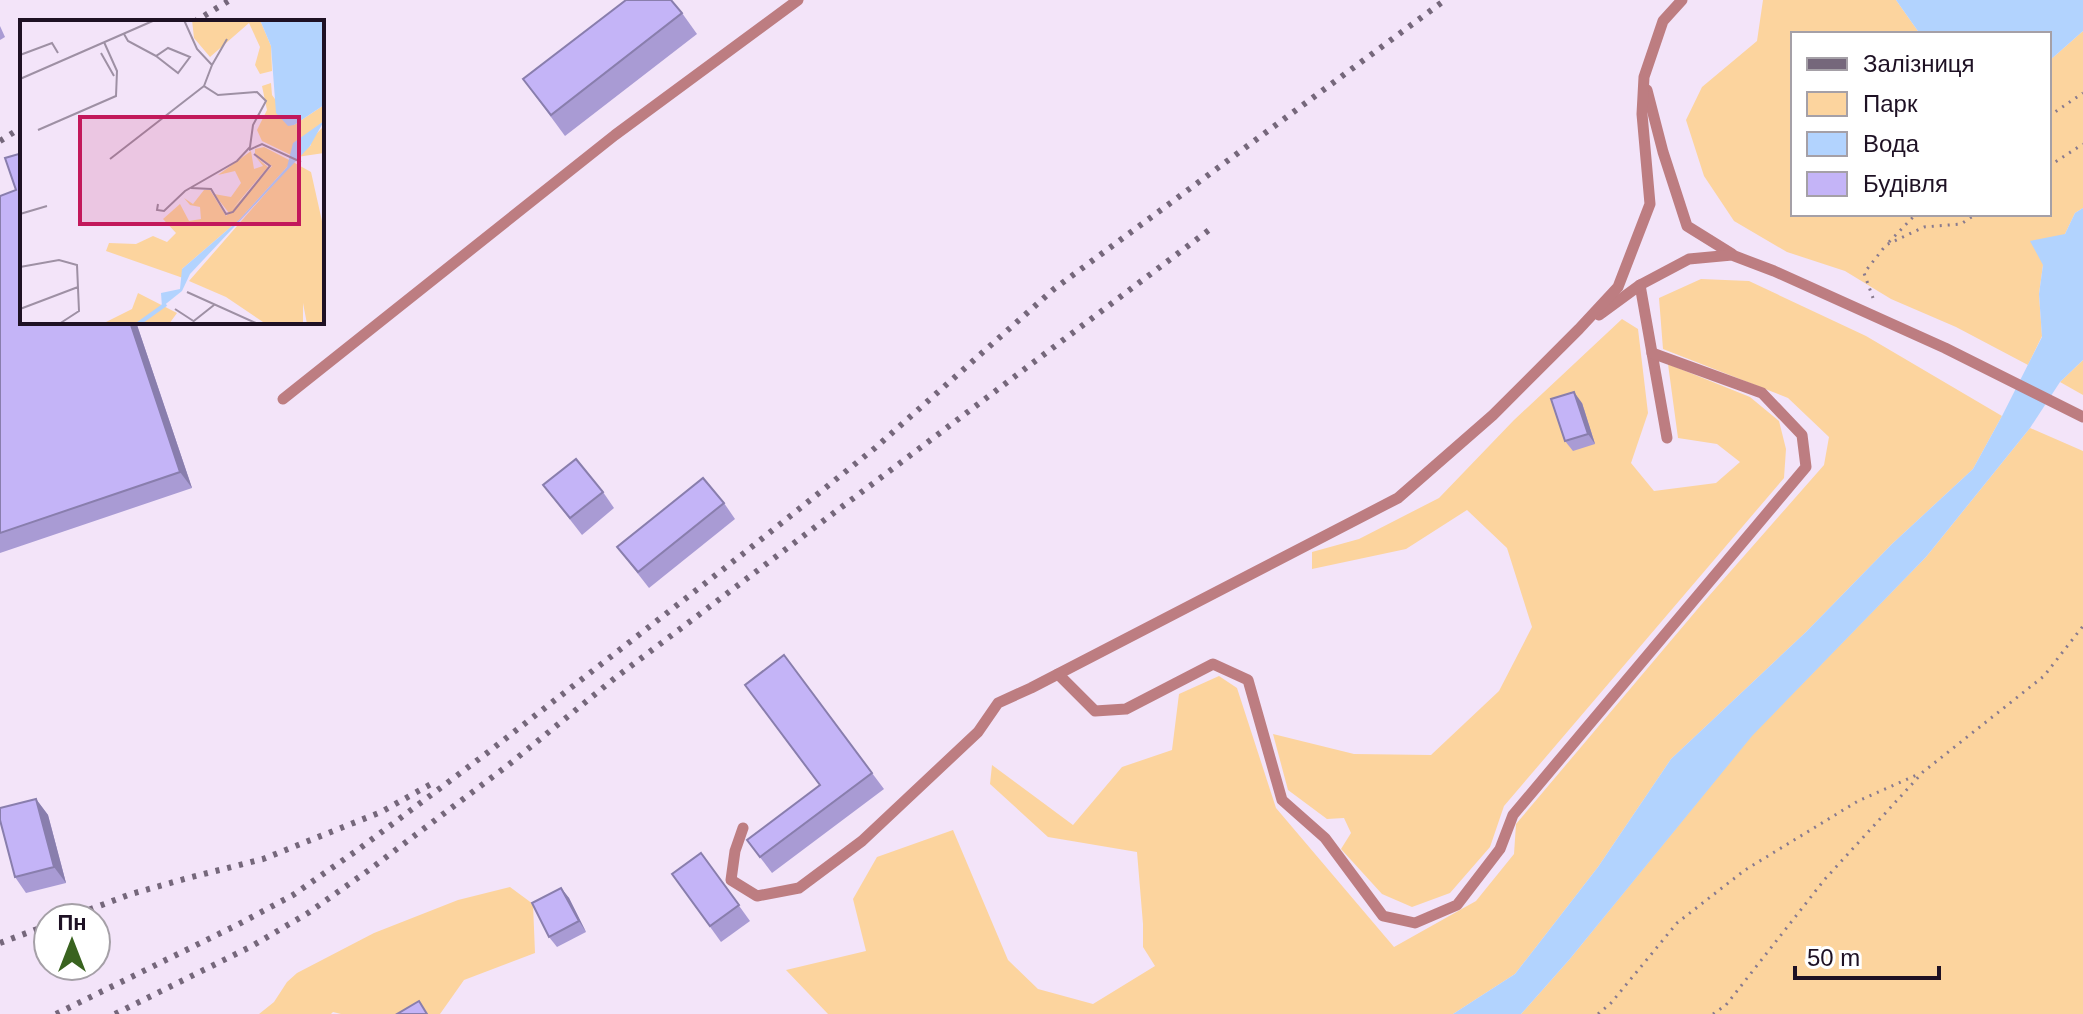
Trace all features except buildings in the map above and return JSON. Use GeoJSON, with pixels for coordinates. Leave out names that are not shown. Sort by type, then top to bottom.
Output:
{"type":"FeatureCollection","features":[{"type":"Feature","properties":{"kind":"lane"},"geometry":{"type":"LineString","coordinates":[[283,399],[615,135],[798,0]]}},
{"type":"Feature","properties":{"kind":"lane"},"geometry":{"type":"LineString","coordinates":[[743,828],[735,851],[731,880],[757,896],[799,888],[862,841],[978,732],[998,703],[1398,498],[1493,415],[1618,287],[1650,204],[1642,114],[1644,77],[1663,21],[1682,0]]}},
{"type":"Feature","properties":{"kind":"lane"},"geometry":{"type":"LineString","coordinates":[[1644,77],[1663,152],[1687,226],[1732,255],[1882,320],[2083,417]]}},
{"type":"Feature","properties":{"kind":"lane"},"geometry":{"type":"LineString","coordinates":[[1579,329],[1640,285],[1689,259],[1732,255]]}},
{"type":"Feature","properties":{"kind":"lane"},"geometry":{"type":"LineString","coordinates":[[1640,285],[1667,438]]}},
{"type":"Feature","properties":{"kind":"lane"},"geometry":{"type":"LineString","coordinates":[[1058,674],[1095,711],[1126,709],[1213,664],[1248,680],[1282,800],[1325,838],[1383,916],[1415,923],[1457,905],[1500,849],[1513,815],[1806,467],[1802,435],[1762,393],[1652,353]]}},
{"type":"Feature","properties":{"kind":"path"},"geometry":{"type":"LineString","coordinates":[[2051,115],[2083,93]]}},
{"type":"Feature","properties":{"kind":"path"},"geometry":{"type":"LineString","coordinates":[[2051,165],[2083,144]]}},
{"type":"Feature","properties":{"kind":"path"},"geometry":{"type":"LineString","coordinates":[[1882,320],[1864,273],[1914,216]]}},
{"type":"Feature","properties":{"kind":"path"},"geometry":{"type":"LineString","coordinates":[[1886,245],[1924,227],[1961,224],[1973,216]]}},
{"type":"Feature","properties":{"kind":"path"},"geometry":{"type":"LineString","coordinates":[[1713,1014],[1726,1005],[1825,879],[1923,772],[2044,676],[2083,626]]}},
{"type":"Feature","properties":{"kind":"path"},"geometry":{"type":"LineString","coordinates":[[1598,1014],[1611,1003],[1677,923],[1745,870],[1858,801],[1923,772]]}},
{"type":"Feature","properties":{"kind":"green space"},"geometry":{"type":"Polygon","coordinates":[[[1763,0],[1896,0],[1919,32],[1791,32],[1791,216],[2051,216],[2051,59],[2083,31],[2083,208],[2075,213],[2065,234],[2043,265],[2039,294],[2042,336],[2028,365],[1956,327],[1891,299],[1845,271],[1787,252],[1734,221],[1704,176],[1686,120],[1702,87],[1757,41],[1763,0]]]}},
{"type":"Feature","properties":{"kind":"green space"},"geometry":{"type":"Polygon","coordinates":[[[1701,279],[1749,281],[1866,336],[2002,416],[1973,469],[1671,759],[1598,867],[1515,974],[1453,1014],[828,1014],[786,970],[866,951],[853,899],[877,857],[953,830],[1008,960],[1038,989],[1093,1004],[1155,966],[1143,947],[1137,852],[1048,837],[990,784],[992,765],[1073,825],[1122,767],[1172,750],[1179,694],[1219,676],[1237,688],[1276,808],[1394,947],[1476,901],[1514,854],[1516,824],[1824,465],[1829,437],[1788,398],[1663,349],[1659,298],[1701,279]]]}},
{"type":"Feature","properties":{"kind":"green space"},"geometry":{"type":"Polygon","coordinates":[[[1622,319],[1638,329],[1648,413],[1631,463],[1654,491],[1716,483],[1740,462],[1717,444],[1678,438],[1668,364],[1750,397],[1779,421],[1786,449],[1784,478],[1504,806],[1490,847],[1450,893],[1412,907],[1382,894],[1341,849],[1351,833],[1344,818],[1327,819],[1288,790],[1273,734],[1354,754],[1431,755],[1499,691],[1532,627],[1507,548],[1467,510],[1406,549],[1312,569],[1312,552],[1359,539],[1439,498],[1514,420],[1622,319]]]}},
{"type":"Feature","properties":{"kind":"green space"},"geometry":{"type":"Polygon","coordinates":[[[2083,360],[2083,395],[2060,382],[2083,360]]]}},
{"type":"Feature","properties":{"kind":"green space"},"geometry":{"type":"Polygon","coordinates":[[[2030,428],[2083,451],[2083,1014],[1521,1014],[1569,960],[1752,735],[1926,557],[2030,428]]]}},
{"type":"Feature","properties":{"kind":"green space"},"geometry":{"type":"Polygon","coordinates":[[[510,887],[533,904],[535,953],[464,980],[440,1014],[259,1014],[274,1002],[297,973],[374,933],[458,900],[510,887]]]}},
{"type":"Feature","properties":{"kind":"water"},"geometry":{"type":"Polygon","coordinates":[[[1896,0],[2083,0],[2083,31],[2051,59],[2051,32],[1919,32],[1896,0]]]}},
{"type":"Feature","properties":{"kind":"water"},"geometry":{"type":"Polygon","coordinates":[[[2083,208],[2083,360],[2060,382],[2030,428],[1926,557],[1752,736],[1569,960],[1521,1014],[1453,1014],[1515,974],[1598,867],[1671,759],[1973,469],[2042,337],[2039,294],[2043,265],[2030,241],[2065,234],[2075,213],[2083,208]]]}},
{"type":"Feature","properties":{"kind":"railway"},"geometry":{"type":"LineString","coordinates":[[197,20],[230,0]]}},
{"type":"Feature","properties":{"kind":"railway"},"geometry":{"type":"LineString","coordinates":[[56,1014],[293,895],[359,849],[487,753],[875,448],[1054,289],[1445,0]]}},
{"type":"Feature","properties":{"kind":"railway"},"geometry":{"type":"LineString","coordinates":[[0,141],[20,128]]}},
{"type":"Feature","properties":{"kind":"railway"},"geometry":{"type":"LineString","coordinates":[[115,1014],[252,946],[308,913],[369,870],[507,766],[615,678],[1209,230]]}},
{"type":"Feature","properties":{"kind":"railway"},"geometry":{"type":"LineString","coordinates":[[110,902],[263,859],[381,812],[431,784]]}},
{"type":"Feature","properties":{"kind":"railway"},"geometry":{"type":"LineString","coordinates":[[0,943],[32,931]]}}]}
